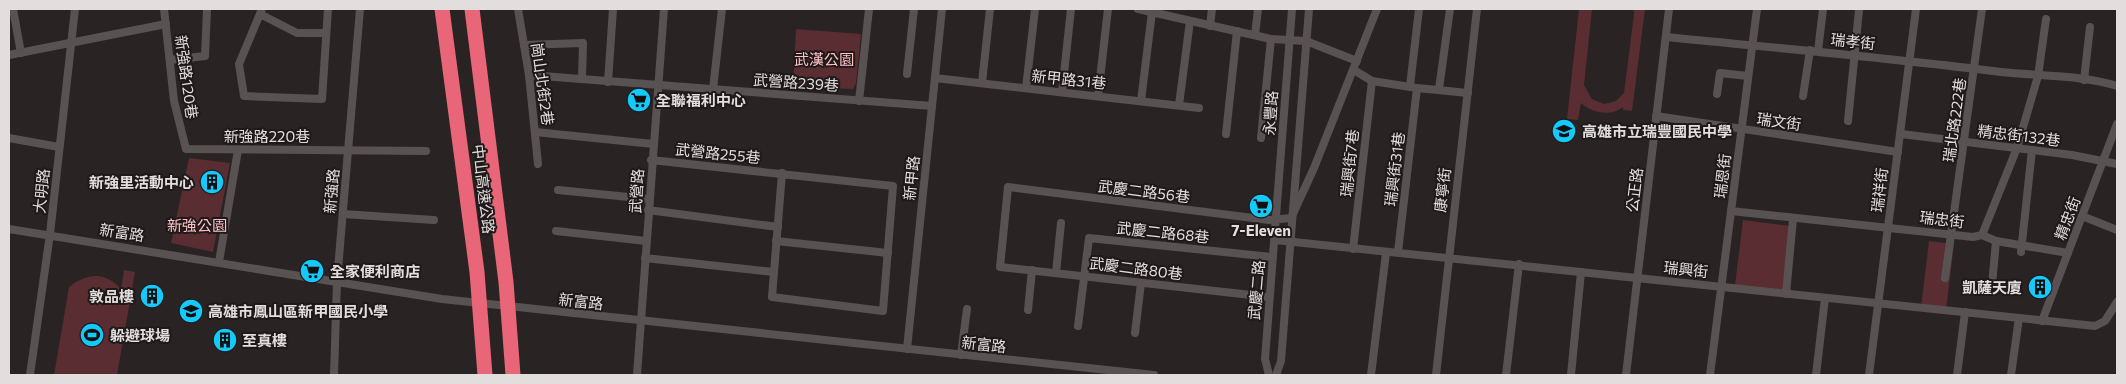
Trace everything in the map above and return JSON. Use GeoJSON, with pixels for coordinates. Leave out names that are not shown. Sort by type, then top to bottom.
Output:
{"type":"FeatureCollection","features":[{"type":"Feature","properties":{"kind":"highway","name":"中山高速公路"},"geometry":{"type":"LineString","coordinates":[[442,9],[477,272],[485,375]]}},
{"type":"Feature","properties":{"kind":"highway","name":"中山高速公路"},"geometry":{"type":"LineString","coordinates":[[472,9],[506,282],[514,375]]}},
{"type":"Feature","properties":{"kind":"street"},"geometry":{"type":"LineString","coordinates":[[13,9],[22,52]]}},
{"type":"Feature","properties":{"kind":"street","name":"大明路"},"geometry":{"type":"LineString","coordinates":[[30,375],[50,234],[75,9]]}},
{"type":"Feature","properties":{"kind":"street","name":"新強路120巷"},"geometry":{"type":"LineString","coordinates":[[164,9],[174,101],[186,149]]}},
{"type":"Feature","properties":{"kind":"street"},"geometry":{"type":"LineString","coordinates":[[170,60],[205,56],[207,9]]}},
{"type":"Feature","properties":{"kind":"street"},"geometry":{"type":"LineString","coordinates":[[326,32],[297,33],[261,11],[239,64],[244,96],[322,99],[328,9]]}},
{"type":"Feature","properties":{"kind":"street","name":"新強路"},"geometry":{"type":"LineString","coordinates":[[334,375],[336,281],[360,9]]}},
{"type":"Feature","properties":{"kind":"street","name":"崗山北街2巷"},"geometry":{"type":"LineString","coordinates":[[518,9],[529,75],[538,164]]}},
{"type":"Feature","properties":{"kind":"street"},"geometry":{"type":"LineString","coordinates":[[608,82],[613,9]]}},
{"type":"Feature","properties":{"kind":"street","name":"武營路"},"geometry":{"type":"LineString","coordinates":[[637,375],[664,9]]}},
{"type":"Feature","properties":{"kind":"street"},"geometry":{"type":"LineString","coordinates":[[713,89],[722,9]]}},
{"type":"Feature","properties":{"kind":"street"},"geometry":{"type":"LineString","coordinates":[[859,101],[869,9]]}},
{"type":"Feature","properties":{"kind":"street"},"geometry":{"type":"LineString","coordinates":[[907,74],[914,9]]}},
{"type":"Feature","properties":{"kind":"street","name":"新甲路"},"geometry":{"type":"LineString","coordinates":[[907,349],[942,9]]}},
{"type":"Feature","properties":{"kind":"street"},"geometry":{"type":"LineString","coordinates":[[982,83],[990,9]]}},
{"type":"Feature","properties":{"kind":"street"},"geometry":{"type":"LineString","coordinates":[[1026,88],[1035,9]]}},
{"type":"Feature","properties":{"kind":"street"},"geometry":{"type":"LineString","coordinates":[[1062,92],[1071,9]]}},
{"type":"Feature","properties":{"kind":"street"},"geometry":{"type":"LineString","coordinates":[[1098,96],[1108,9]]}},
{"type":"Feature","properties":{"kind":"street"},"geometry":{"type":"LineString","coordinates":[[1138,9],[1172,13],[1190,21],[1271,39],[1306,41],[1357,62]]}},
{"type":"Feature","properties":{"kind":"street"},"geometry":{"type":"LineString","coordinates":[[1210,26],[1212,9]]}},
{"type":"Feature","properties":{"kind":"street"},"geometry":{"type":"LineString","coordinates":[[1255,35],[1258,9]]}},
{"type":"Feature","properties":{"kind":"street","name":"永豐路"},"geometry":{"type":"LineString","coordinates":[[1277,220],[1292,9]]}},
{"type":"Feature","properties":{"kind":"street","name":"永豐路"},"geometry":{"type":"LineString","coordinates":[[1291,218],[1309,9]]}},
{"type":"Feature","properties":{"kind":"street","name":"武慶二路"},"geometry":{"type":"LineString","coordinates":[[1276,375],[1280,361],[1291,218],[1304,193],[1377,9]]}},
{"type":"Feature","properties":{"kind":"street","name":"瑞興街31巷"},"geometry":{"type":"LineString","coordinates":[[1398,252],[1414,87],[1419,9]]}},
{"type":"Feature","properties":{"kind":"street"},"geometry":{"type":"LineString","coordinates":[[1439,89],[1450,9]]}},
{"type":"Feature","properties":{"kind":"street","name":"康寧街"},"geometry":{"type":"LineString","coordinates":[[1436,375],[1477,9]]}},
{"type":"Feature","properties":{"kind":"street","name":"公正路"},"geometry":{"type":"LineString","coordinates":[[1626,375],[1669,9]]}},
{"type":"Feature","properties":{"kind":"street","name":"瑞恩街"},"geometry":{"type":"LineString","coordinates":[[1710,375],[1756,9]]}},
{"type":"Feature","properties":{"kind":"street"},"geometry":{"type":"LineString","coordinates":[[1818,51],[1823,9]]}},
{"type":"Feature","properties":{"kind":"street","name":"瑞祥街"},"geometry":{"type":"LineString","coordinates":[[1868,375],[1879,304],[1916,9]]}},
{"type":"Feature","properties":{"kind":"street","name":"瑞北路222巷"},"geometry":{"type":"LineString","coordinates":[[1945,278],[1950,234],[1966,142],[1982,9]]}},
{"type":"Feature","properties":{"kind":"street"},"geometry":{"type":"LineString","coordinates":[[1848,121],[1859,10]]}},
{"type":"Feature","properties":{"kind":"street"},"geometry":{"type":"LineString","coordinates":[[1141,101],[1152,12]]}},
{"type":"Feature","properties":{"kind":"street","name":"瑞忠街"},"geometry":{"type":"LineString","coordinates":[[1731,211],[1793,219],[1889,226],[1950,234],[1982,235],[2017,148],[2038,76],[2046,19]]}},
{"type":"Feature","properties":{"kind":"street"},"geometry":{"type":"LineString","coordinates":[[1179,105],[1190,21]]}},
{"type":"Feature","properties":{"kind":"street"},"geometry":{"type":"LineString","coordinates":[[9,55],[166,24]]}},
{"type":"Feature","properties":{"kind":"street"},"geometry":{"type":"LineString","coordinates":[[2084,80],[2090,27]]}},
{"type":"Feature","properties":{"kind":"street"},"geometry":{"type":"LineString","coordinates":[[1226,134],[1237,32]]}},
{"type":"Feature","properties":{"kind":"street","name":"瑞孝街"},"geometry":{"type":"LineString","coordinates":[[1666,37],[1910,60],[2038,76],[2102,81],[2117,86]]}},
{"type":"Feature","properties":{"kind":"street"},"geometry":{"type":"LineString","coordinates":[[1261,138],[1271,39]]}},
{"type":"Feature","properties":{"kind":"street"},"geometry":{"type":"LineString","coordinates":[[524,45],[583,44],[582,79]]}},
{"type":"Feature","properties":{"kind":"street"},"geometry":{"type":"LineString","coordinates":[[1803,96],[1810,50]]}},
{"type":"Feature","properties":{"kind":"street"},"geometry":{"type":"LineString","coordinates":[[1354,70],[1372,81],[1468,93]]}},
{"type":"Feature","properties":{"kind":"street"},"geometry":{"type":"LineString","coordinates":[[1718,94],[1720,73],[1748,76]]}},
{"type":"Feature","properties":{"kind":"street","name":"武營路239巷"},"geometry":{"type":"LineString","coordinates":[[529,75],[932,106]]}},
{"type":"Feature","properties":{"kind":"street","name":"新甲路31巷"},"geometry":{"type":"LineString","coordinates":[[935,78],[1199,108]]}},
{"type":"Feature","properties":{"kind":"street","name":"瑞興街7巷"},"geometry":{"type":"LineString","coordinates":[[1353,249],[1372,81]]}},
{"type":"Feature","properties":{"kind":"street","name":"瑞文街"},"geometry":{"type":"LineString","coordinates":[[1656,116],[1898,152]]}},
{"type":"Feature","properties":{"kind":"street","name":"精忠街"},"geometry":{"type":"LineString","coordinates":[[2042,321],[2117,124]]}},
{"type":"Feature","properties":{"kind":"street"},"geometry":{"type":"LineString","coordinates":[[535,132],[653,144]]}},
{"type":"Feature","properties":{"kind":"street","name":"精忠街132巷"},"geometry":{"type":"LineString","coordinates":[[1900,134],[2072,155],[2103,163],[2117,164]]}},
{"type":"Feature","properties":{"kind":"street"},"geometry":{"type":"LineString","coordinates":[[9,138],[60,147]]}},
{"type":"Feature","properties":{"kind":"street","name":"新強路220巷"},"geometry":{"type":"LineString","coordinates":[[186,149],[426,151]]}},
{"type":"Feature","properties":{"kind":"street"},"geometry":{"type":"LineString","coordinates":[[219,262],[238,150]]}},
{"type":"Feature","properties":{"kind":"street"},"geometry":{"type":"LineString","coordinates":[[2022,248],[2032,150]]}},
{"type":"Feature","properties":{"kind":"street","name":"武營路255巷"},"geometry":{"type":"LineString","coordinates":[[652,160],[893,186],[888,253]]}},
{"type":"Feature","properties":{"kind":"street"},"geometry":{"type":"LineString","coordinates":[[776,241],[888,253],[884,311],[772,296],[776,241],[782,173]]}},
{"type":"Feature","properties":{"kind":"street","name":"武慶二路56巷"},"geometry":{"type":"LineString","coordinates":[[1000,267],[1008,187],[1277,220]]}},
{"type":"Feature","properties":{"kind":"street"},"geometry":{"type":"LineString","coordinates":[[558,190],[649,199]]}},
{"type":"Feature","properties":{"kind":"street"},"geometry":{"type":"LineString","coordinates":[[648,210],[778,227]]}},
{"type":"Feature","properties":{"kind":"street"},"geometry":{"type":"LineString","coordinates":[[343,214],[434,220]]}},
{"type":"Feature","properties":{"kind":"street"},"geometry":{"type":"LineString","coordinates":[[2082,216],[2117,230]]}},
{"type":"Feature","properties":{"kind":"street"},"geometry":{"type":"LineString","coordinates":[[1277,220],[1291,218]]}},
{"type":"Feature","properties":{"kind":"street"},"geometry":{"type":"LineString","coordinates":[[1786,294],[1793,219]]}},
{"type":"Feature","properties":{"kind":"street","name":"武慶二路"},"geometry":{"type":"LineString","coordinates":[[1269,375],[1265,359],[1272,257],[1277,220]]}},
{"type":"Feature","properties":{"kind":"street"},"geometry":{"type":"LineString","coordinates":[[1056,273],[1061,223]]}},
{"type":"Feature","properties":{"kind":"street","name":"新富路"},"geometry":{"type":"LineString","coordinates":[[9,229],[50,234],[442,299],[907,349],[1101,372],[1154,375]]}},
{"type":"Feature","properties":{"kind":"street"},"geometry":{"type":"LineString","coordinates":[[556,231],[646,241]]}},
{"type":"Feature","properties":{"kind":"street"},"geometry":{"type":"LineString","coordinates":[[1982,235],[2022,248],[2068,253]]}},
{"type":"Feature","properties":{"kind":"street","name":"武慶二路68巷"},"geometry":{"type":"LineString","coordinates":[[1084,276],[1089,238],[1272,257]]}},
{"type":"Feature","properties":{"kind":"street","name":"瑞興街"},"geometry":{"type":"LineString","coordinates":[[1274,240],[1386,253],[1398,252],[1519,264],[2095,326],[2105,321],[2117,302]]}},
{"type":"Feature","properties":{"kind":"street"},"geometry":{"type":"LineString","coordinates":[[1992,285],[1996,241]]}},
{"type":"Feature","properties":{"kind":"street"},"geometry":{"type":"LineString","coordinates":[[1371,375],[1386,253]]}},
{"type":"Feature","properties":{"kind":"street"},"geometry":{"type":"LineString","coordinates":[[645,258],[774,272]]}},
{"type":"Feature","properties":{"kind":"street"},"geometry":{"type":"LineString","coordinates":[[1506,375],[1519,264]]}},
{"type":"Feature","properties":{"kind":"street","name":"武慶二路80巷"},"geometry":{"type":"LineString","coordinates":[[1000,267],[1270,298]]}},
{"type":"Feature","properties":{"kind":"street"},"geometry":{"type":"LineString","coordinates":[[1028,310],[1032,270]]}},
{"type":"Feature","properties":{"kind":"street"},"geometry":{"type":"LineString","coordinates":[[1571,375],[1581,272]]}},
{"type":"Feature","properties":{"kind":"street"},"geometry":{"type":"LineString","coordinates":[[1078,326],[1084,276]]}},
{"type":"Feature","properties":{"kind":"street"},"geometry":{"type":"LineString","coordinates":[[1135,333],[1141,282]]}},
{"type":"Feature","properties":{"kind":"street"},"geometry":{"type":"LineString","coordinates":[[1816,375],[1825,298]]}},
{"type":"Feature","properties":{"kind":"street"},"geometry":{"type":"LineString","coordinates":[[961,355],[967,309]]}},
{"type":"Feature","properties":{"kind":"street"},"geometry":{"type":"LineString","coordinates":[[1957,375],[1965,312]]}},
{"type":"Feature","properties":{"kind":"street"},"geometry":{"type":"LineString","coordinates":[[2011,375],[2019,318]]}},
{"type":"Feature","properties":{"kind":"green space"},"geometry":{"type":"Polygon","coordinates":[[[1579,9],[1592,9],[1584,85],[1592,99],[1604,104],[1616,101],[1624,93],[1634,14],[1633,9],[1645,9],[1632,111],[1623,110],[1623,107],[1607,113],[1596,111],[1581,103],[1578,120],[1567,119],[1579,9]]]}},
{"type":"Feature","properties":{"kind":"green space","name":"武漢公園"},"geometry":{"type":"Polygon","coordinates":[[[796,29],[861,34],[856,83],[853,89],[793,87],[796,29]]]}},
{"type":"Feature","properties":{"kind":"green space","name":"新強公園"},"geometry":{"type":"Polygon","coordinates":[[[189,158],[230,163],[213,252],[171,243],[189,158]]]}},
{"type":"Feature","properties":{"kind":"green space"},"geometry":{"type":"Polygon","coordinates":[[[1743,220],[1791,226],[1783,290],[1735,285],[1743,220]]]}},
{"type":"Feature","properties":{"kind":"green space"},"geometry":{"type":"Polygon","coordinates":[[[1929,241],[1954,244],[1946,310],[1921,307],[1929,241]]]}},
{"type":"Feature","properties":{"kind":"green space"},"geometry":{"type":"Polygon","coordinates":[[[124,270],[135,272],[117,375],[54,375],[69,287],[82,279],[96,276],[109,279],[121,289],[124,270]]]}},
{"type":"Feature","properties":{"kind":"place","name":"全聯福利中心"},"geometry":{"type":"Point","coordinates":[639,100]}},
{"type":"Feature","properties":{"kind":"place","name":"高雄市立瑞豐國民中學"},"geometry":{"type":"Point","coordinates":[1564,131]}},
{"type":"Feature","properties":{"kind":"place","name":"新強里活動中心"},"geometry":{"type":"Point","coordinates":[212,182]}},
{"type":"Feature","properties":{"kind":"place","name":"7-Eleven"},"geometry":{"type":"Point","coordinates":[1261,206]}},
{"type":"Feature","properties":{"kind":"place","name":"全家便利商店"},"geometry":{"type":"Point","coordinates":[312,271]}},
{"type":"Feature","properties":{"kind":"place","name":"凱薩天廈"},"geometry":{"type":"Point","coordinates":[2040,287]}},
{"type":"Feature","properties":{"kind":"place","name":"敦品樓"},"geometry":{"type":"Point","coordinates":[152,296]}},
{"type":"Feature","properties":{"kind":"place","name":"高雄市鳳山區新甲國民小學"},"geometry":{"type":"Point","coordinates":[191,311]}},
{"type":"Feature","properties":{"kind":"place","name":"躲避球場"},"geometry":{"type":"Point","coordinates":[92,335]}},
{"type":"Feature","properties":{"kind":"place","name":"至真樓"},"geometry":{"type":"Point","coordinates":[225,340]}}]}
